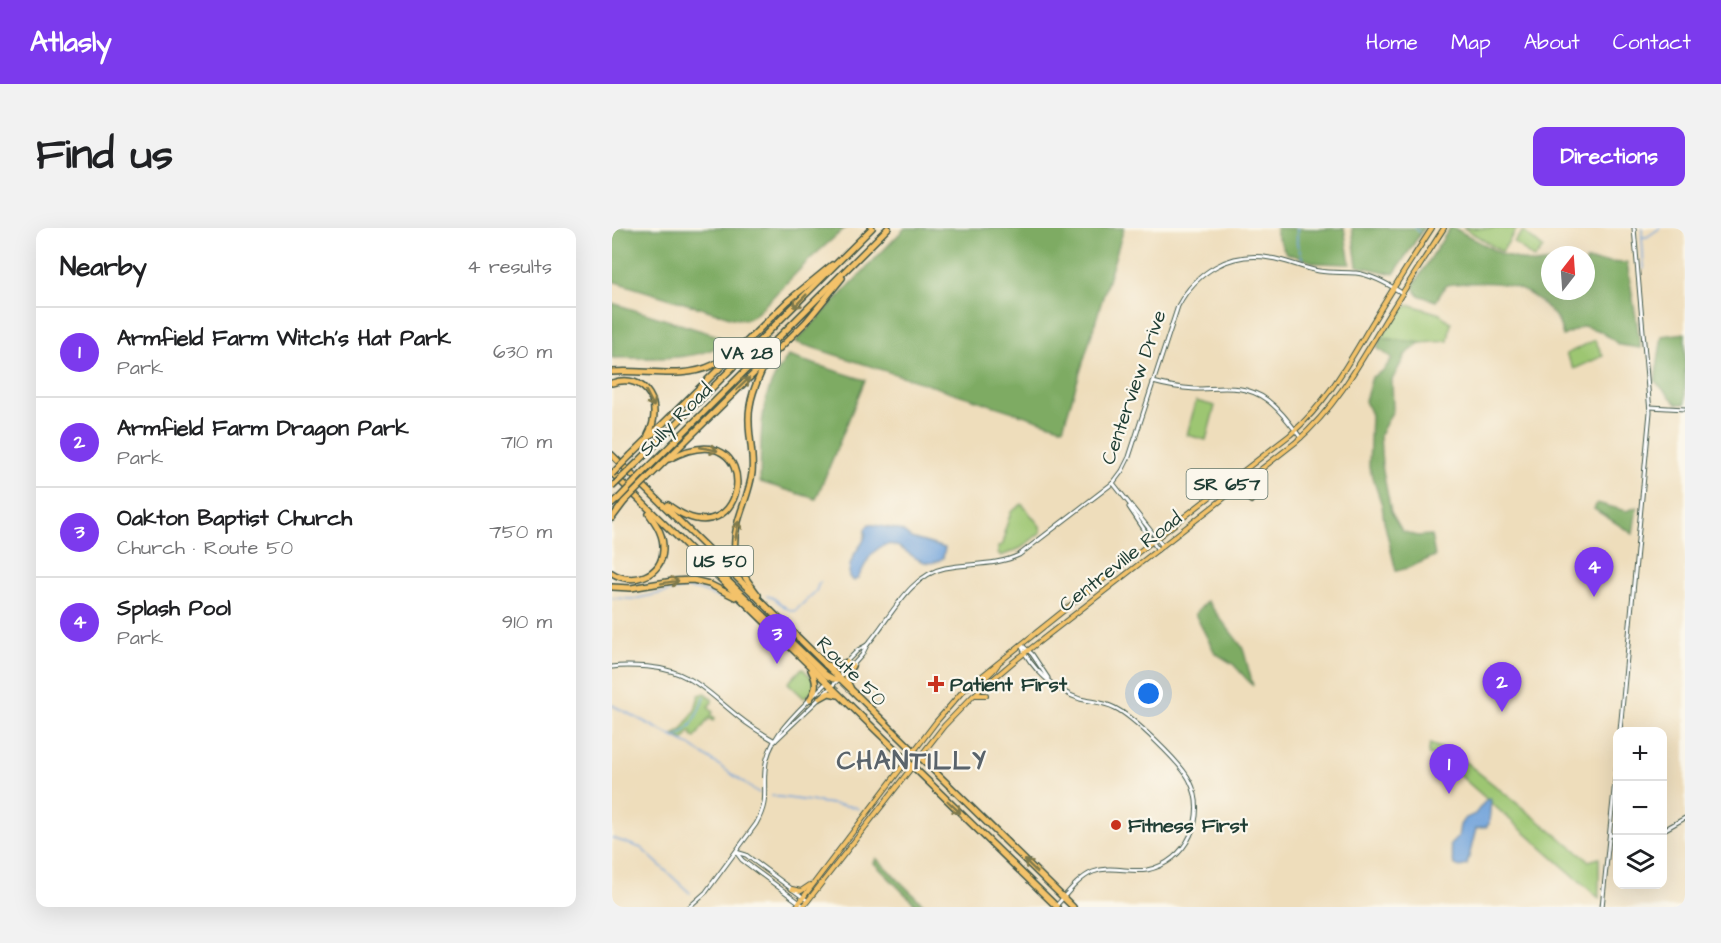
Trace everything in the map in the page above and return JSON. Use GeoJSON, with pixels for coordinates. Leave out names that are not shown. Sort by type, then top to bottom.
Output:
{"type":"FeatureCollection","features":[{"type":"Feature","properties":{"kind":"highway","name":"Sully Road"},"geometry":{"type":"LineString","coordinates":[[612,488],[872,228]]}},
{"type":"Feature","properties":{"kind":"highway","name":"Sully Road"},"geometry":{"type":"LineString","coordinates":[[612,504],[621,500],[645,471],[888,228]]}},
{"type":"Feature","properties":{"kind":"highway"},"geometry":{"type":"LineString","coordinates":[[612,474],[802,288],[856,244]]}},
{"type":"Feature","properties":{"kind":"highway"},"geometry":{"type":"LineString","coordinates":[[612,516],[621,500],[650,476],[816,311],[858,258]]}},
{"type":"Feature","properties":{"kind":"highway"},"geometry":{"type":"LineString","coordinates":[[612,373],[698,370],[713,365],[743,345]]}},
{"type":"Feature","properties":{"kind":"highway"},"geometry":{"type":"LineString","coordinates":[[769,358],[754,387],[750,406],[748,421],[752,473],[738,520],[735,546],[742,574],[776,617]]}},
{"type":"Feature","properties":{"kind":"highway"},"geometry":{"type":"LineString","coordinates":[[612,383],[622,381],[634,383],[645,388],[650,395],[655,408],[655,418],[644,442]]}},
{"type":"Feature","properties":{"kind":"highway"},"geometry":{"type":"LineString","coordinates":[[651,492],[673,509],[698,519],[722,514],[732,504],[736,495],[738,479],[735,467],[724,454],[712,449],[702,447],[692,449],[670,458],[657,469]]}},
{"type":"Feature","properties":{"kind":"highway","name":"Route 50"},"geometry":{"type":"LineString","coordinates":[[612,454],[822,662],[841,697],[1056,906]]}},
{"type":"Feature","properties":{"kind":"highway","name":"Route 50"},"geometry":{"type":"LineString","coordinates":[[612,474],[807,663],[854,694],[1073,907]]}},
{"type":"Feature","properties":{"kind":"highway"},"geometry":{"type":"LineString","coordinates":[[612,573],[629,579],[643,577],[654,569],[661,558],[663,549],[661,536],[640,500]]}},
{"type":"Feature","properties":{"kind":"highway"},"geometry":{"type":"LineString","coordinates":[[700,559],[727,580],[832,680]]}},
{"type":"Feature","properties":{"kind":"highway"},"geometry":{"type":"LineString","coordinates":[[612,586],[631,588],[673,581],[696,581],[709,584],[744,602]]}},
{"type":"Feature","properties":{"kind":"highway"},"geometry":{"type":"LineString","coordinates":[[822,662],[833,668],[847,662]]}},
{"type":"Feature","properties":{"kind":"highway"},"geometry":{"type":"LineString","coordinates":[[807,663],[816,683],[810,699]]}},
{"type":"Feature","properties":{"kind":"highway"},"geometry":{"type":"LineString","coordinates":[[852,666],[846,679],[854,694]]}},
{"type":"Feature","properties":{"kind":"highway"},"geometry":{"type":"LineString","coordinates":[[820,698],[830,693],[841,697]]}},
{"type":"Feature","properties":{"kind":"main road","name":"Centreville Road"},"geometry":{"type":"LineString","coordinates":[[906,761],[955,699],[1310,416],[1330,393],[1432,228]]}},
{"type":"Feature","properties":{"kind":"main road","name":"Centreville Road"},"geometry":{"type":"LineString","coordinates":[[912,767],[944,726],[980,689],[1301,438],[1328,410],[1343,390],[1444,228]]}},
{"type":"Feature","properties":{"kind":"main road"},"geometry":{"type":"LineString","coordinates":[[1226,497],[1236,493],[1243,494],[1251,501],[1246,488],[1252,477]]}},
{"type":"Feature","properties":{"kind":"main road"},"geometry":{"type":"LineString","coordinates":[[980,689],[982,681],[996,669],[1000,661]]}},
{"type":"Feature","properties":{"kind":"main road"},"geometry":{"type":"LineString","coordinates":[[973,696],[986,695]]}},
{"type":"Feature","properties":{"kind":"main road","name":"SR 657"},"geometry":{"type":"LineString","coordinates":[[798,905],[906,761]]}},
{"type":"Feature","properties":{"kind":"main road","name":"SR 657"},"geometry":{"type":"LineString","coordinates":[[804,907],[912,767]]}},
{"type":"Feature","properties":{"kind":"main road"},"geometry":{"type":"LineString","coordinates":[[792,889],[801,891],[813,883]]}},
{"type":"Feature","properties":{"kind":"street"},"geometry":{"type":"LineString","coordinates":[[1620,727],[1650,407],[1634,228]]}},
{"type":"Feature","properties":{"kind":"street","name":"Centerview Drive"},"geometry":{"type":"LineString","coordinates":[[832,680],[852,666],[862,655],[867,645],[912,587],[927,574],[945,568],[993,563],[1015,557],[1113,483],[1129,457],[1176,311],[1186,291],[1205,273],[1222,263],[1252,256],[1269,257],[1311,269],[1361,274],[1379,280],[1402,293]]}},
{"type":"Feature","properties":{"kind":"street"},"geometry":{"type":"LineString","coordinates":[[1153,382],[1183,388],[1233,387],[1248,390],[1262,396],[1273,405],[1301,438]]}},
{"type":"Feature","properties":{"kind":"street"},"geometry":{"type":"LineString","coordinates":[[1650,407],[1685,409]]}},
{"type":"Feature","properties":{"kind":"street"},"geometry":{"type":"LineString","coordinates":[[1113,483],[1163,546]]}},
{"type":"Feature","properties":{"kind":"street"},"geometry":{"type":"LineString","coordinates":[[1127,503],[1158,550]]}},
{"type":"Feature","properties":{"kind":"street","name":"Centerview Drive"},"geometry":{"type":"LineString","coordinates":[[832,680],[858,650],[867,645]]}},
{"type":"Feature","properties":{"kind":"street"},"geometry":{"type":"LineString","coordinates":[[1021,645],[1039,672],[1059,688],[1072,696],[1112,706],[1128,716],[1182,768],[1191,783],[1197,804],[1196,820],[1191,835],[1183,848],[1168,861],[1145,870],[1109,869],[1091,873],[1056,906]]}},
{"type":"Feature","properties":{"kind":"street"},"geometry":{"type":"LineString","coordinates":[[612,667],[632,665],[681,673],[696,682],[744,721],[775,741]]}},
{"type":"Feature","properties":{"kind":"street"},"geometry":{"type":"LineString","coordinates":[[775,741],[820,698],[832,680]]}},
{"type":"Feature","properties":{"kind":"street"},"geometry":{"type":"LineString","coordinates":[[689,907],[703,895],[762,813],[766,794],[765,765],[775,741],[786,724],[832,680]]}},
{"type":"Feature","properties":{"kind":"street"},"geometry":{"type":"LineString","coordinates":[[1602,907],[1615,781]]}},
{"type":"Feature","properties":{"kind":"street"},"geometry":{"type":"LineString","coordinates":[[1667,828],[1685,818]]}},
{"type":"Feature","properties":{"kind":"street"},"geometry":{"type":"LineString","coordinates":[[736,852],[746,855],[808,901]]}},
{"type":"Feature","properties":{"kind":"street"},"geometry":{"type":"LineString","coordinates":[[736,852],[742,860],[798,905],[804,907]]}},
{"type":"Feature","properties":{"kind":"green space"},"geometry":{"type":"Polygon","coordinates":[[[612,228],[845,228],[810,259],[755,315],[745,320],[612,281],[612,228]]]}},
{"type":"Feature","properties":{"kind":"green space"},"geometry":{"type":"Polygon","coordinates":[[[905,228],[1124,228],[1063,428],[795,342],[905,228]]]}},
{"type":"Feature","properties":{"kind":"green space"},"geometry":{"type":"Polygon","coordinates":[[[1276,228],[1344,228],[1350,264],[1316,263],[1286,253],[1276,234],[1276,228]]]}},
{"type":"Feature","properties":{"kind":"green space"},"geometry":{"type":"Polygon","coordinates":[[[1352,228],[1424,228],[1394,274],[1357,266],[1352,228]]]}},
{"type":"Feature","properties":{"kind":"green space"},"geometry":{"type":"Polygon","coordinates":[[[1450,228],[1454,228],[1501,254],[1535,264],[1541,263],[1541,300],[1595,300],[1595,261],[1627,263],[1641,348],[1620,345],[1600,331],[1583,326],[1563,336],[1558,322],[1548,309],[1533,296],[1510,286],[1485,282],[1446,285],[1436,301],[1418,295],[1413,286],[1450,228]]]}},
{"type":"Feature","properties":{"kind":"green space"},"geometry":{"type":"Polygon","coordinates":[[[1464,228],[1517,228],[1502,252],[1464,228]]]}},
{"type":"Feature","properties":{"kind":"green space"},"geometry":{"type":"Polygon","coordinates":[[[1523,231],[1541,246],[1541,250],[1534,259],[1514,242],[1523,231]]]}},
{"type":"Feature","properties":{"kind":"green space"},"geometry":{"type":"Polygon","coordinates":[[[612,303],[718,336],[722,344],[699,354],[684,356],[612,358],[612,303]]]}},
{"type":"Feature","properties":{"kind":"green space"},"geometry":{"type":"Polygon","coordinates":[[[1411,305],[1440,314],[1451,323],[1448,341],[1421,343],[1381,338],[1401,308],[1411,305]]]}},
{"type":"Feature","properties":{"kind":"green space"},"geometry":{"type":"Polygon","coordinates":[[[1685,333],[1685,404],[1677,404],[1655,381],[1662,336],[1685,333]]]}},
{"type":"Feature","properties":{"kind":"green space"},"geometry":{"type":"Polygon","coordinates":[[[1381,338],[1421,343],[1406,354],[1392,380],[1393,410],[1380,435],[1382,466],[1391,512],[1402,531],[1417,536],[1431,535],[1435,556],[1396,571],[1382,505],[1369,467],[1371,415],[1365,401],[1372,377],[1384,370],[1392,358],[1377,348],[1381,338]]]}},
{"type":"Feature","properties":{"kind":"green space"},"geometry":{"type":"Polygon","coordinates":[[[1595,340],[1603,356],[1574,369],[1566,354],[1595,340]]]}},
{"type":"Feature","properties":{"kind":"green space"},"geometry":{"type":"Polygon","coordinates":[[[788,356],[865,380],[816,499],[760,482],[765,403],[773,380],[788,356]]]}},
{"type":"Feature","properties":{"kind":"green space"},"geometry":{"type":"Polygon","coordinates":[[[1196,401],[1215,406],[1206,440],[1187,435],[1196,401]]]}},
{"type":"Feature","properties":{"kind":"green space"},"geometry":{"type":"Polygon","coordinates":[[[1597,503],[1626,511],[1637,507],[1633,534],[1594,509],[1597,503]]]}},
{"type":"Feature","properties":{"kind":"green space"},"geometry":{"type":"Polygon","coordinates":[[[1022,504],[1040,526],[1041,532],[1021,548],[1001,556],[998,553],[998,547],[1003,544],[1011,512],[1022,504]]]}},
{"type":"Feature","properties":{"kind":"green space"},"geometry":{"type":"Polygon","coordinates":[[[1207,601],[1243,648],[1253,686],[1233,664],[1215,653],[1195,614],[1207,601]]]}},
{"type":"Feature","properties":{"kind":"green space"},"geometry":{"type":"Polygon","coordinates":[[[802,668],[814,680],[814,690],[804,698],[788,683],[802,668]]]}},
{"type":"Feature","properties":{"kind":"green space"},"geometry":{"type":"Polygon","coordinates":[[[705,693],[712,699],[708,707],[713,712],[711,715],[715,718],[713,721],[709,718],[695,738],[689,732],[684,740],[674,735],[682,730],[695,710],[699,695],[705,693]]]}},
{"type":"Feature","properties":{"kind":"green space"},"geometry":{"type":"Polygon","coordinates":[[[1430,744],[1454,753],[1589,861],[1599,858],[1599,898],[1440,758],[1428,755],[1430,744]]]}},
{"type":"Feature","properties":{"kind":"green space"},"geometry":{"type":"Polygon","coordinates":[[[876,858],[926,907],[918,907],[874,863],[876,858]]]}},
{"type":"Feature","properties":{"kind":"water"},"geometry":{"type":"Polygon","coordinates":[[[869,524],[896,529],[911,538],[945,548],[943,558],[933,563],[924,562],[899,547],[891,544],[882,546],[872,554],[854,581],[849,577],[850,564],[863,541],[865,529],[869,524]]]}},
{"type":"Feature","properties":{"kind":"water"},"geometry":{"type":"Polygon","coordinates":[[[1491,799],[1489,824],[1476,829],[1467,865],[1457,866],[1454,864],[1450,845],[1458,837],[1460,825],[1464,819],[1475,814],[1486,800],[1491,799]]]}},
{"type":"Feature","properties":{"kind":"waterway"},"geometry":{"type":"LineString","coordinates":[[1297,228],[1297,244],[1303,260]]}},
{"type":"Feature","properties":{"kind":"waterway"},"geometry":{"type":"LineString","coordinates":[[1415,228],[1419,232]]}},
{"type":"Feature","properties":{"kind":"waterway"},"geometry":{"type":"LineString","coordinates":[[1642,228],[1642,236]]}},
{"type":"Feature","properties":{"kind":"waterway"},"geometry":{"type":"LineString","coordinates":[[1644,269],[1642,237],[1647,237],[1660,228]]}},
{"type":"Feature","properties":{"kind":"waterway"},"geometry":{"type":"LineString","coordinates":[[767,596],[775,599],[787,609],[795,611],[816,591],[821,582]]}},
{"type":"Feature","properties":{"kind":"waterway"},"geometry":{"type":"LineString","coordinates":[[612,598],[634,599],[685,588],[699,590],[720,598],[724,597]]}},
{"type":"Feature","properties":{"kind":"waterway"},"geometry":{"type":"LineString","coordinates":[[677,737],[695,719],[705,697]]}},
{"type":"Feature","properties":{"kind":"waterway"},"geometry":{"type":"LineString","coordinates":[[612,705],[691,746],[759,793]]}},
{"type":"Feature","properties":{"kind":"waterway"},"geometry":{"type":"LineString","coordinates":[[772,796],[858,809]]}},
{"type":"Feature","properties":{"kind":"waterway"},"geometry":{"type":"LineString","coordinates":[[612,838],[641,848],[690,893]]}},
{"type":"Feature","properties":{"kind":"place","name":"Splash Pool"},"geometry":{"type":"Point","coordinates":[1594,597]}},
{"type":"Feature","properties":{"kind":"place","name":"Oakton Baptist Church"},"geometry":{"type":"Point","coordinates":[777,664]}},
{"type":"Feature","properties":{"kind":"place","name":"Patient First"},"geometry":{"type":"Point","coordinates":[936,684]}},
{"type":"Feature","properties":{"kind":"place","name":"Armfield Farm Dragon Park"},"geometry":{"type":"Point","coordinates":[1502,712]}},
{"type":"Feature","properties":{"kind":"place","name":"Armfield Farm Witch’s Hat Park"},"geometry":{"type":"Point","coordinates":[1449,794]}},
{"type":"Feature","properties":{"kind":"place","name":"Fitness First"},"geometry":{"type":"Point","coordinates":[1116,825]}},
{"type":"Feature","properties":{"kind":"district","name":"CHANTILLY"},"geometry":{"type":"Point","coordinates":[912,760]}}]}
